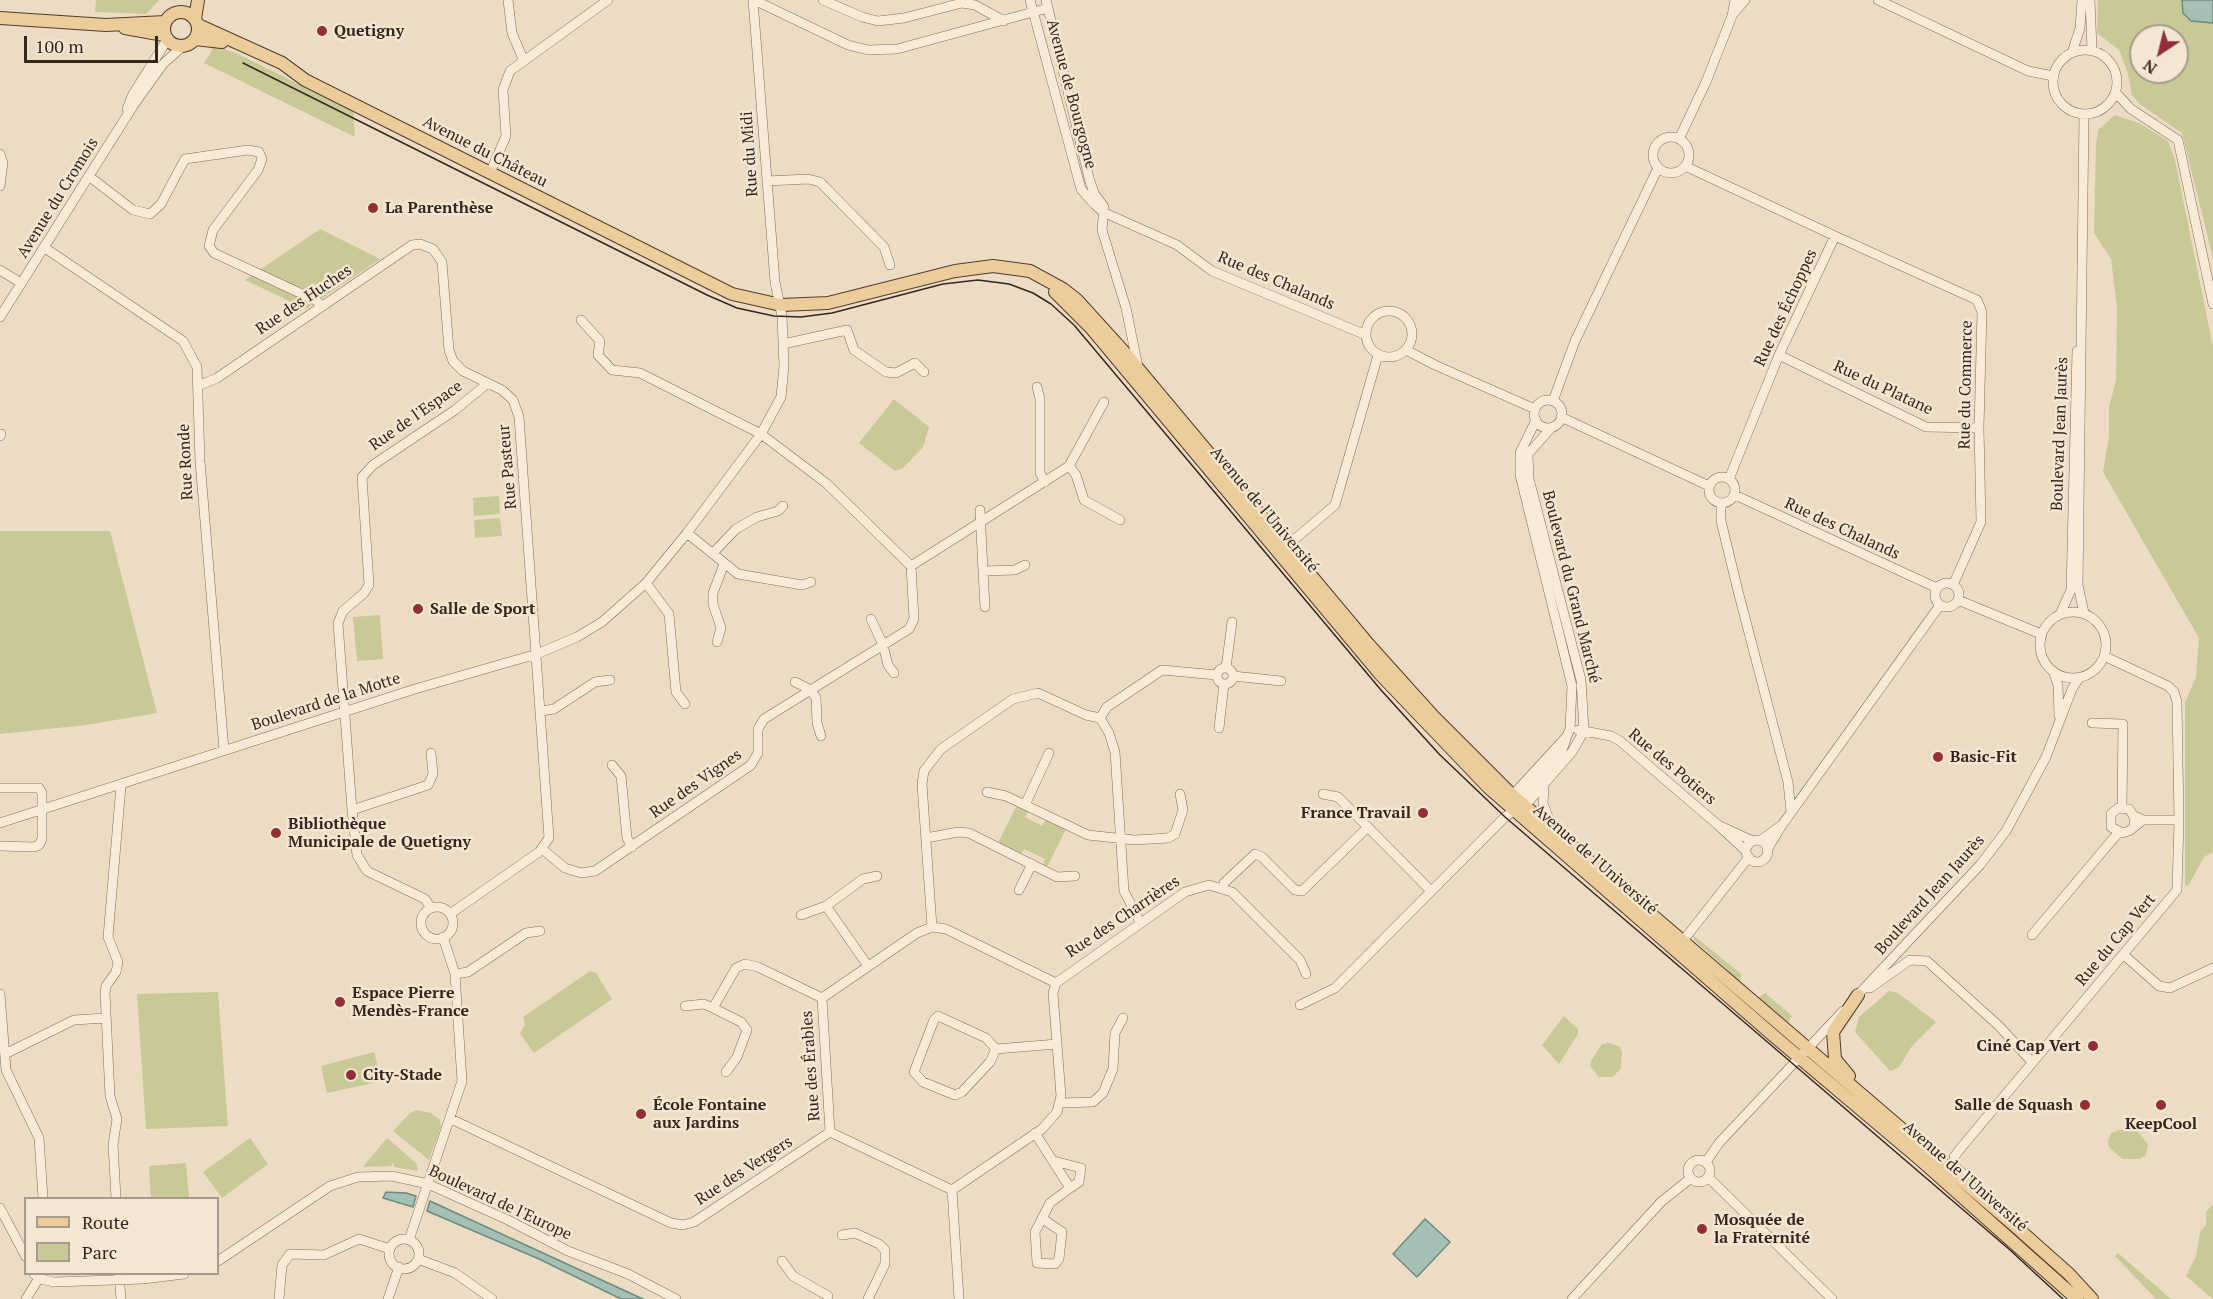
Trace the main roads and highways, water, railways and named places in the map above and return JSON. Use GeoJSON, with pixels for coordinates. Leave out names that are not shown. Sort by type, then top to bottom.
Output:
{"type":"FeatureCollection","features":[{"type":"Feature","properties":{"kind":"main road"},"geometry":{"type":"LineString","coordinates":[[0,18],[106,25],[165,22],[177,12],[185,0]]}},
{"type":"Feature","properties":{"kind":"main road"},"geometry":{"type":"LineString","coordinates":[[195,39],[198,0]]}},
{"type":"Feature","properties":{"kind":"main road"},"geometry":{"type":"LineString","coordinates":[[177,12],[186,12],[196,22]]}},
{"type":"Feature","properties":{"kind":"main road"},"geometry":{"type":"LineString","coordinates":[[165,22],[166,38]]}},
{"type":"Feature","properties":{"kind":"main road","name":"Avenue du Château"},"geometry":{"type":"LineString","coordinates":[[196,22],[282,63],[299,77],[714,287],[761,302],[781,305],[828,303],[955,271],[993,266]]}},
{"type":"Feature","properties":{"kind":"main road"},"geometry":{"type":"LineString","coordinates":[[106,25],[166,38],[174,45],[183,46],[195,39],[211,40],[229,45],[299,77]]}},
{"type":"Feature","properties":{"kind":"main road","name":"Avenue de l'Université"},"geometry":{"type":"LineString","coordinates":[[993,266],[1030,271],[1064,289],[1077,300],[1139,370],[1418,717],[1516,807],[1803,1052],[1875,1106],[2069,1275],[2092,1299]]}},
{"type":"Feature","properties":{"kind":"main road","name":"Avenue de l'Université"},"geometry":{"type":"LineString","coordinates":[[993,266],[1032,278],[1054,291],[1074,308],[1282,550]]}},
{"type":"Feature","properties":{"kind":"main road","name":"Avenue de l'Université"},"geometry":{"type":"LineString","coordinates":[[1516,807],[1556,834],[1682,942],[2077,1299]]}},
{"type":"Feature","properties":{"kind":"main road"},"geometry":{"type":"LineString","coordinates":[[1858,995],[1833,1032],[1832,1050],[1836,1061],[1875,1106]]}},
{"type":"Feature","properties":{"kind":"tram line"},"geometry":{"type":"LineString","coordinates":[[243,63],[737,308],[774,316],[801,317],[832,313],[943,284],[978,280],[1009,284],[1033,293],[1051,304],[1074,325],[1381,690],[1439,754],[1505,817],[2010,1250],[2063,1299]]}},
{"type":"Feature","properties":{"kind":"place","name":"Quetigny"},"geometry":{"type":"Point","coordinates":[322,31]}},
{"type":"Feature","properties":{"kind":"place","name":"La Parenthèse"},"geometry":{"type":"Point","coordinates":[373,208]}},
{"type":"Feature","properties":{"kind":"place","name":"Salle de Sport"},"geometry":{"type":"Point","coordinates":[418,609]}},
{"type":"Feature","properties":{"kind":"place","name":"Basic-Fit"},"geometry":{"type":"Point","coordinates":[1938,757]}},
{"type":"Feature","properties":{"kind":"place","name":"France Travail"},"geometry":{"type":"Point","coordinates":[1423,813]}},
{"type":"Feature","properties":{"kind":"place","name":"Bibliothèque Municipale de Quetigny"},"geometry":{"type":"Point","coordinates":[276,833]}},
{"type":"Feature","properties":{"kind":"place","name":"Espace Pierre Mendès-France"},"geometry":{"type":"Point","coordinates":[340,1002]}},
{"type":"Feature","properties":{"kind":"place","name":"Ciné Cap Vert"},"geometry":{"type":"Point","coordinates":[2093,1046]}},
{"type":"Feature","properties":{"kind":"place","name":"City-Stade"},"geometry":{"type":"Point","coordinates":[351,1075]}},
{"type":"Feature","properties":{"kind":"place","name":"Salle de Squash"},"geometry":{"type":"Point","coordinates":[2085,1105]}},
{"type":"Feature","properties":{"kind":"place","name":"KeepCool"},"geometry":{"type":"Point","coordinates":[2161,1105]}},
{"type":"Feature","properties":{"kind":"place","name":"École Fontaine aux Jardins"},"geometry":{"type":"Point","coordinates":[641,1114]}},
{"type":"Feature","properties":{"kind":"place","name":"Mosquée de la Fraternité"},"geometry":{"type":"Point","coordinates":[1702,1229]}}]}
